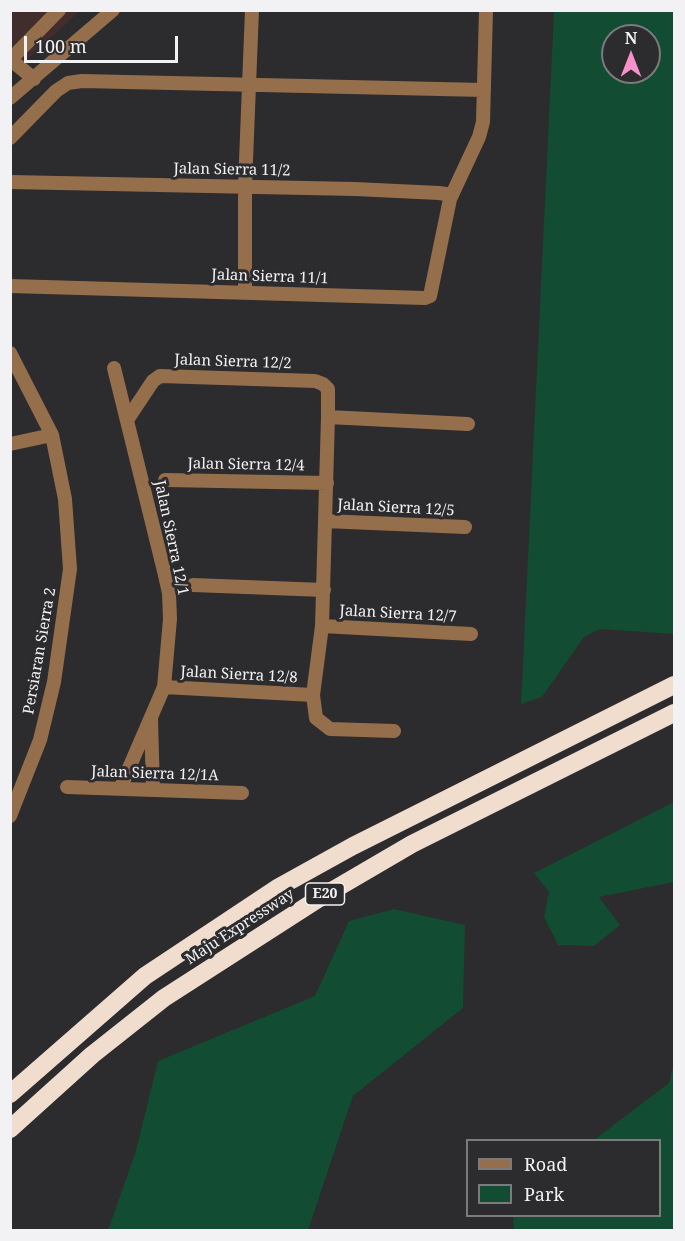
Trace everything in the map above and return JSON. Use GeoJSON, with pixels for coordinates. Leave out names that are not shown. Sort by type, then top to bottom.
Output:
{"type":"FeatureCollection","features":[{"type":"Feature","properties":{"kind":"highway","name":"Maju Expressway"},"geometry":{"type":"LineString","coordinates":[[10,1094],[145,976],[279,887],[353,846],[675,685]]}},
{"type":"Feature","properties":{"kind":"highway","name":"Maju Expressway"},"geometry":{"type":"LineString","coordinates":[[10,1129],[92,1055],[164,998],[309,904],[412,844],[675,713]]}},
{"type":"Feature","properties":{"kind":"street"},"geometry":{"type":"LineString","coordinates":[[34,79],[11,59],[59,10]]}},
{"type":"Feature","properties":{"kind":"street"},"geometry":{"type":"LineString","coordinates":[[10,98],[113,10]]}},
{"type":"Feature","properties":{"kind":"street"},"geometry":{"type":"LineString","coordinates":[[245,292],[244,186],[252,10]]}},
{"type":"Feature","properties":{"kind":"street","name":"Jalan Sierra 11/1"},"geometry":{"type":"LineString","coordinates":[[10,286],[425,298],[432,291],[450,199],[479,137],[483,122],[486,10]]}},
{"type":"Feature","properties":{"kind":"street"},"geometry":{"type":"LineString","coordinates":[[10,138],[56,91],[68,83],[82,81],[484,90]]}},
{"type":"Feature","properties":{"kind":"street","name":"Jalan Sierra 11/2"},"geometry":{"type":"LineString","coordinates":[[10,182],[244,186],[439,194],[446,195],[450,199]]}},
{"type":"Feature","properties":{"kind":"street","name":"Persiaran Sierra 2"},"geometry":{"type":"LineString","coordinates":[[10,353],[52,435],[65,499],[70,569],[69,589],[54,682],[43,729],[20,797],[10,816]]}},
{"type":"Feature","properties":{"kind":"street","name":"Jalan Sierra 12/1"},"geometry":{"type":"LineString","coordinates":[[114,368],[169,593],[170,619],[164,687],[120,789]]}},
{"type":"Feature","properties":{"kind":"street","name":"Jalan Sierra 12/2"},"geometry":{"type":"LineString","coordinates":[[127,420],[153,381],[160,376],[315,381],[328,389],[328,417]]}},
{"type":"Feature","properties":{"kind":"street"},"geometry":{"type":"LineString","coordinates":[[394,731],[330,729],[323,726],[316,718],[313,695],[324,590],[328,417],[468,424]]}},
{"type":"Feature","properties":{"kind":"street"},"geometry":{"type":"LineString","coordinates":[[10,444],[52,435]]}},
{"type":"Feature","properties":{"kind":"street","name":"Jalan Sierra 12/4"},"geometry":{"type":"LineString","coordinates":[[165,480],[327,483]]}},
{"type":"Feature","properties":{"kind":"street","name":"Jalan Sierra 12/5"},"geometry":{"type":"LineString","coordinates":[[325,521],[465,527]]}},
{"type":"Feature","properties":{"kind":"street"},"geometry":{"type":"LineString","coordinates":[[193,585],[324,590]]}},
{"type":"Feature","properties":{"kind":"street","name":"Jalan Sierra 12/7"},"geometry":{"type":"LineString","coordinates":[[322,626],[471,634]]}},
{"type":"Feature","properties":{"kind":"street","name":"Jalan Sierra 12/8"},"geometry":{"type":"LineString","coordinates":[[164,687],[313,695]]}},
{"type":"Feature","properties":{"kind":"street"},"geometry":{"type":"LineString","coordinates":[[151,714],[153,790]]}},
{"type":"Feature","properties":{"kind":"street","name":"Jalan Sierra 12/1A"},"geometry":{"type":"LineString","coordinates":[[67,788],[242,793]]}},
{"type":"Feature","properties":{"kind":"shaded area"},"geometry":{"type":"Polygon","coordinates":[[[11,11],[80,11],[14,72],[11,69],[11,11]]]}},
{"type":"Feature","properties":{"kind":"green space"},"geometry":{"type":"Polygon","coordinates":[[[554,11],[674,11],[674,634],[600,629],[584,637],[542,697],[521,704],[554,11]]]}},
{"type":"Feature","properties":{"kind":"green space"},"geometry":{"type":"Polygon","coordinates":[[[674,802],[674,882],[599,897],[620,925],[594,946],[558,945],[544,917],[549,892],[534,873],[674,802]]]}},
{"type":"Feature","properties":{"kind":"green space"},"geometry":{"type":"Polygon","coordinates":[[[394,909],[465,925],[463,1008],[353,1096],[308,1230],[108,1230],[135,1154],[158,1061],[315,996],[349,921],[394,909]]]}},
{"type":"Feature","properties":{"kind":"green space"},"geometry":{"type":"Polygon","coordinates":[[[674,1062],[674,1230],[514,1230],[513,1217],[661,1217],[661,1139],[595,1139],[669,1083],[674,1062]]]}}]}
